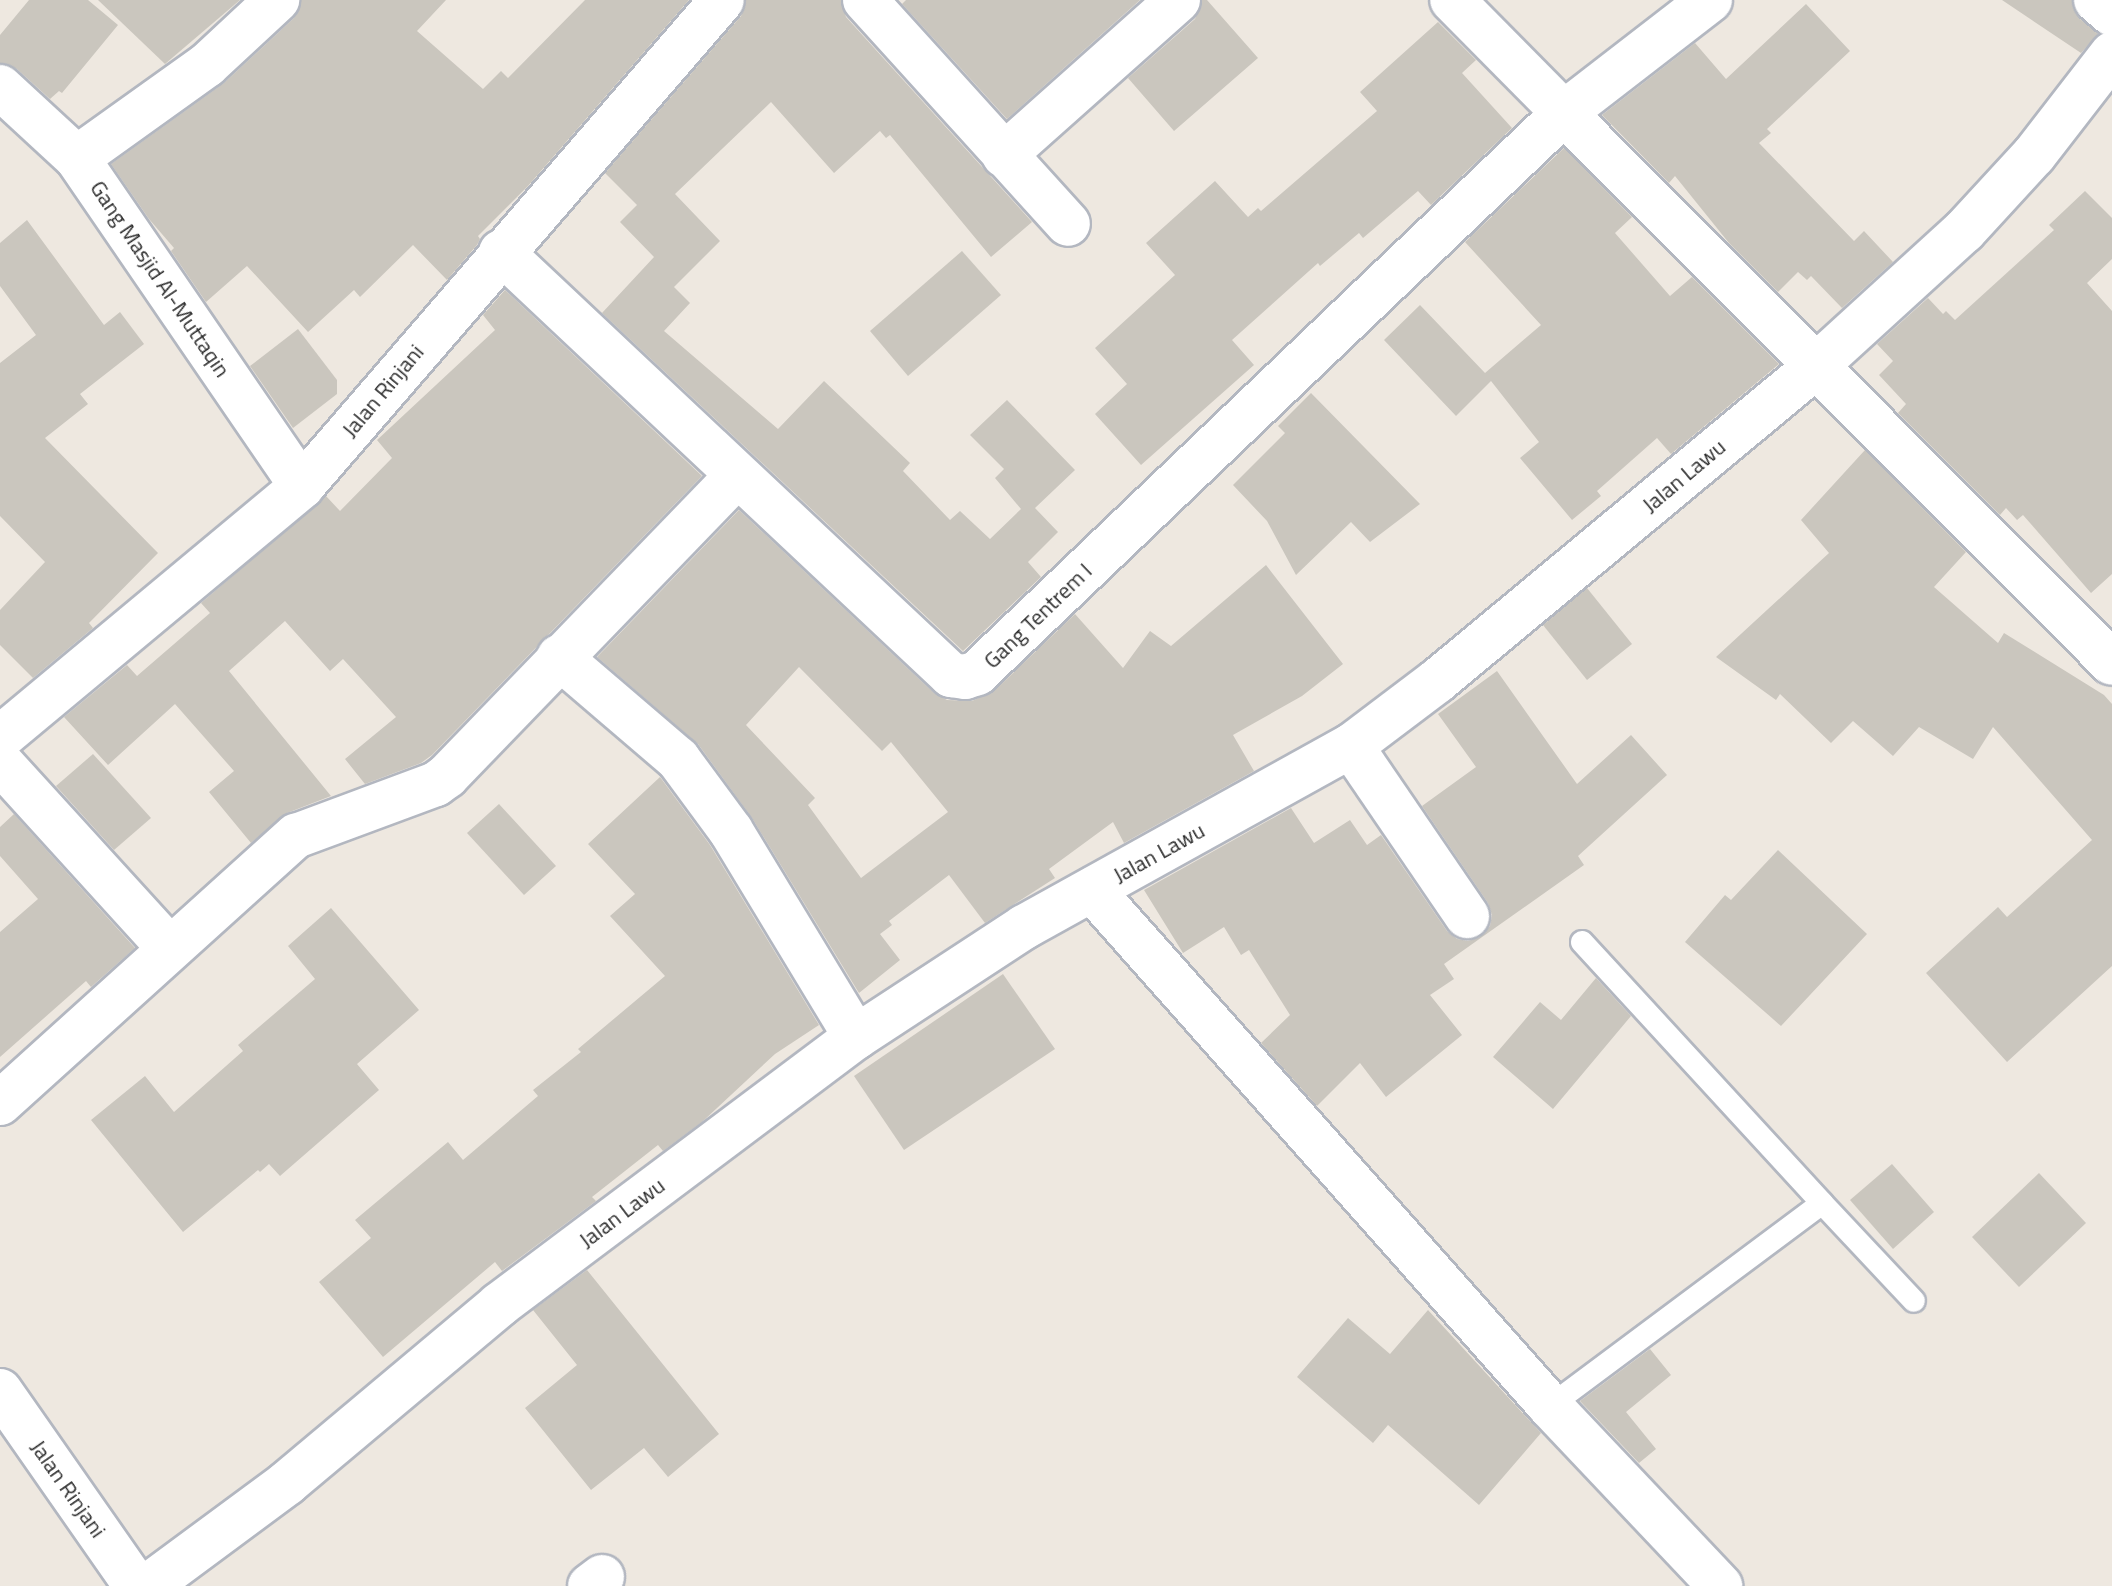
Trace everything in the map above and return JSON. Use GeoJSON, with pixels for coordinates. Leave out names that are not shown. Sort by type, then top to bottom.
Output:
{"type":"FeatureCollection","features":[{"type":"Feature","properties":{"kind":"street"},"geometry":{"type":"LineString","coordinates":[[77,158],[207,65],[277,0]]}},
{"type":"Feature","properties":{"kind":"street","name":"Jalan Rinjani"},"geometry":{"type":"LineString","coordinates":[[0,738],[302,486],[501,252],[722,0]]}},
{"type":"Feature","properties":{"kind":"street"},"geometry":{"type":"LineString","coordinates":[[865,0],[1068,224]]}},
{"type":"Feature","properties":{"kind":"street"},"geometry":{"type":"LineString","coordinates":[[1004,155],[1178,0]]}},
{"type":"Feature","properties":{"kind":"street"},"geometry":{"type":"LineString","coordinates":[[1452,0],[2112,663]]}},
{"type":"Feature","properties":{"kind":"street","name":"Gang Tentrem I"},"geometry":{"type":"LineString","coordinates":[[501,252],[951,675],[977,673],[1564,113],[1710,0]]}},
{"type":"Feature","properties":{"kind":"street"},"geometry":{"type":"LineString","coordinates":[[2096,0],[2112,14]]}},
{"type":"Feature","properties":{"kind":"street","name":"Jalan Lawu"},"geometry":{"type":"LineString","coordinates":[[148,1586],[287,1483],[499,1305],[856,1037],[1024,927],[1351,746],[1437,681],[1817,365],[1964,231],[2034,155],[2112,54]]}},
{"type":"Feature","properties":{"kind":"street","name":"Gang Masjid Al-Muttaqin"},"geometry":{"type":"LineString","coordinates":[[0,87],[77,158],[302,486]]}},
{"type":"Feature","properties":{"kind":"street"},"geometry":{"type":"LineString","coordinates":[[0,1103],[296,836],[436,784],[447,776],[737,476]]}},
{"type":"Feature","properties":{"kind":"street"},"geometry":{"type":"LineString","coordinates":[[559,657],[678,759],[731,831],[856,1037]]}},
{"type":"Feature","properties":{"kind":"street"},"geometry":{"type":"LineString","coordinates":[[1351,746],[1467,916]]}},
{"type":"Feature","properties":{"kind":"street"},"geometry":{"type":"LineString","coordinates":[[0,762],[169,948]]}},
{"type":"Feature","properties":{"kind":"street"},"geometry":{"type":"LineString","coordinates":[[1092,890],[1550,1406],[1720,1586]]}},
{"type":"Feature","properties":{"kind":"street","name":"Jalan Rinjani"},"geometry":{"type":"LineString","coordinates":[[0,1391],[136,1586]]}},
{"type":"Feature","properties":{"kind":"lane"},"geometry":{"type":"LineString","coordinates":[[1582,942],[1914,1301]]}},
{"type":"Feature","properties":{"kind":"lane"},"geometry":{"type":"LineString","coordinates":[[1550,1406],[1822,1203]]}},
{"type":"Feature","properties":{"kind":"building"},"geometry":{"type":"Polygon","coordinates":[[[29,0],[88,0],[118,25],[62,93],[59,91],[50,99],[17,69],[0,63],[0,35],[29,0]]]}},
{"type":"Feature","properties":{"kind":"building"},"geometry":{"type":"Polygon","coordinates":[[[98,0],[240,0],[165,64],[98,0]]]}},
{"type":"Feature","properties":{"kind":"building"},"geometry":{"type":"Polygon","coordinates":[[[301,0],[446,0],[417,31],[483,89],[501,71],[508,78],[585,0],[689,0],[528,186],[478,236],[477,245],[447,280],[413,245],[360,297],[354,290],[308,332],[247,266],[206,302],[171,251],[174,248],[149,219],[111,164],[224,83],[294,18],[301,0]]]}},
{"type":"Feature","properties":{"kind":"building"},"geometry":{"type":"Polygon","coordinates":[[[746,0],[841,0],[846,17],[1032,222],[991,257],[890,135],[886,138],[880,131],[834,173],[771,102],[675,194],[720,241],[674,287],[690,303],[664,331],[778,429],[824,381],[910,463],[903,471],[950,520],[960,511],[990,539],[1021,509],[995,478],[1004,469],[970,435],[1007,400],[1075,470],[1035,508],[1058,532],[1028,562],[1041,577],[963,651],[602,313],[654,257],[620,222],[637,205],[605,173],[741,16],[746,0]]]}},
{"type":"Feature","properties":{"kind":"building"},"geometry":{"type":"Polygon","coordinates":[[[906,0],[1140,0],[1007,119],[902,4],[906,0]]]}},
{"type":"Feature","properties":{"kind":"building"},"geometry":{"type":"Polygon","coordinates":[[[1202,0],[1207,0],[1258,58],[1174,131],[1128,78],[1195,19],[1202,0]]]}},
{"type":"Feature","properties":{"kind":"building"},"geometry":{"type":"Polygon","coordinates":[[[2002,0],[2072,0],[2079,18],[2098,34],[2081,53],[2002,0]]]}},
{"type":"Feature","properties":{"kind":"building"},"geometry":{"type":"Polygon","coordinates":[[[1806,4],[1850,51],[1767,129],[1771,133],[1759,143],[1854,241],[1864,231],[1893,262],[1842,308],[1811,276],[1807,280],[1798,272],[1778,292],[1729,243],[1675,176],[1669,183],[1602,115],[1695,43],[1726,79],[1806,4]]]}},
{"type":"Feature","properties":{"kind":"building"},"geometry":{"type":"Polygon","coordinates":[[[1438,22],[1476,60],[1462,73],[1512,128],[1431,205],[1418,191],[1363,238],[1359,233],[1320,266],[1318,263],[1232,340],[1254,365],[1141,465],[1095,414],[1127,384],[1095,348],[1175,275],[1146,243],[1215,181],[1248,217],[1258,208],[1261,211],[1377,111],[1360,92],[1438,22]]]}},
{"type":"Feature","properties":{"kind":"building"},"geometry":{"type":"Polygon","coordinates":[[[1564,148],[1632,217],[1615,233],[1670,296],[1692,277],[1779,364],[1671,454],[1657,438],[1597,491],[1601,496],[1572,520],[1520,458],[1539,442],[1491,381],[1456,416],[1384,340],[1420,305],[1485,373],[1541,325],[1465,242],[1564,148]]]}},
{"type":"Feature","properties":{"kind":"building"},"geometry":{"type":"Polygon","coordinates":[[[2085,191],[2112,218],[2112,259],[2087,283],[2112,311],[2112,574],[2091,593],[2023,515],[2017,520],[2006,508],[2000,515],[1898,413],[1906,404],[1879,375],[1893,361],[1877,344],[1928,298],[1943,314],[1946,311],[1955,320],[2054,230],[2049,225],[2085,191]]]}},
{"type":"Feature","properties":{"kind":"building"},"geometry":{"type":"Polygon","coordinates":[[[27,220],[104,325],[120,312],[144,344],[80,394],[88,404],[45,438],[158,553],[89,623],[93,628],[33,678],[0,645],[0,610],[45,562],[0,516],[0,363],[36,335],[0,286],[0,243],[27,220]]]}},
{"type":"Feature","properties":{"kind":"building"},"geometry":{"type":"Polygon","coordinates":[[[962,251],[1001,295],[908,376],[870,331],[962,251]]]}},
{"type":"Feature","properties":{"kind":"building"},"geometry":{"type":"Polygon","coordinates":[[[505,290],[702,476],[421,763],[365,784],[345,759],[396,717],[343,659],[330,671],[285,621],[229,671],[331,796],[287,813],[251,843],[209,792],[234,771],[175,704],[108,765],[64,717],[127,665],[137,676],[210,613],[201,603],[326,496],[340,511],[392,458],[377,440],[495,330],[483,315],[505,290]]]}},
{"type":"Feature","properties":{"kind":"building"},"geometry":{"type":"Polygon","coordinates":[[[298,329],[337,380],[337,394],[293,428],[250,366],[298,329]]]}},
{"type":"Feature","properties":{"kind":"building"},"geometry":{"type":"Polygon","coordinates":[[[1311,393],[1420,504],[1370,542],[1351,522],[1296,575],[1267,521],[1233,485],[1285,433],[1278,426],[1311,393]]]}},
{"type":"Feature","properties":{"kind":"building"},"geometry":{"type":"Polygon","coordinates":[[[1865,450],[1966,552],[1934,587],[1998,643],[2004,633],[2104,695],[2112,704],[2112,966],[2007,1062],[1926,973],[1998,907],[2007,917],[2092,840],[1993,727],[1973,759],[1919,727],[1893,756],[1853,721],[1831,743],[1780,694],[1776,700],[1716,657],[1829,553],[1801,520],[1865,450]]]}},
{"type":"Feature","properties":{"kind":"building"},"geometry":{"type":"Polygon","coordinates":[[[739,510],[934,693],[947,700],[972,701],[994,691],[1075,614],[1123,668],[1150,631],[1171,646],[1266,565],[1343,664],[1302,696],[1233,735],[1254,771],[1124,843],[1113,822],[1049,869],[1055,878],[985,923],[949,875],[889,921],[892,925],[880,934],[900,960],[859,993],[752,818],[698,744],[597,657],[739,510]],[[799,667],[746,725],[815,798],[808,805],[861,878],[948,812],[891,742],[882,751],[799,667]]]}},
{"type":"Feature","properties":{"kind":"building"},"geometry":{"type":"Polygon","coordinates":[[[1587,588],[1632,644],[1587,680],[1543,625],[1587,588]]]}},
{"type":"Feature","properties":{"kind":"building"},"geometry":{"type":"Polygon","coordinates":[[[1497,671],[1577,784],[1631,735],[1667,775],[1578,856],[1584,865],[1444,964],[1454,979],[1430,995],[1462,1035],[1386,1097],[1360,1063],[1317,1106],[1261,1043],[1290,1015],[1249,950],[1241,955],[1224,927],[1183,953],[1144,890],[1291,808],[1314,843],[1350,820],[1367,845],[1381,835],[1447,931],[1457,939],[1468,941],[1480,937],[1490,926],[1492,915],[1488,903],[1422,806],[1476,767],[1438,714],[1497,671]]]}},
{"type":"Feature","properties":{"kind":"building"},"geometry":{"type":"Polygon","coordinates":[[[93,754],[151,818],[114,850],[56,786],[93,754]]]}},
{"type":"Feature","properties":{"kind":"building"},"geometry":{"type":"Polygon","coordinates":[[[660,777],[710,845],[819,1025],[775,1054],[702,1122],[663,1151],[658,1145],[592,1197],[596,1201],[502,1271],[495,1262],[383,1357],[319,1282],[371,1238],[355,1220],[448,1142],[463,1160],[538,1096],[533,1090],[581,1052],[578,1049],[665,976],[610,916],[635,894],[588,844],[660,777]]]}},
{"type":"Feature","properties":{"kind":"building"},"geometry":{"type":"Polygon","coordinates":[[[499,804],[556,866],[524,895],[467,833],[499,804]]]}},
{"type":"Feature","properties":{"kind":"building"},"geometry":{"type":"Polygon","coordinates":[[[14,814],[135,948],[91,987],[86,981],[0,1057],[0,932],[38,899],[0,856],[0,827],[14,814]]]}},
{"type":"Feature","properties":{"kind":"building"},"geometry":{"type":"Polygon","coordinates":[[[1778,850],[1867,934],[1781,1026],[1685,942],[1725,895],[1731,900],[1778,850]]]}},
{"type":"Feature","properties":{"kind":"building"},"geometry":{"type":"Polygon","coordinates":[[[331,908],[419,1010],[357,1064],[379,1090],[280,1176],[269,1164],[260,1172],[258,1170],[183,1232],[91,1120],[145,1076],[174,1112],[243,1051],[238,1045],[315,979],[288,946],[331,908]]]}},
{"type":"Feature","properties":{"kind":"building"},"geometry":{"type":"Polygon","coordinates":[[[1003,974],[1055,1049],[904,1150],[854,1076],[1003,974]]]}},
{"type":"Feature","properties":{"kind":"building"},"geometry":{"type":"Polygon","coordinates":[[[1596,978],[1631,1016],[1553,1109],[1493,1057],[1540,1002],[1561,1020],[1596,978]]]}},
{"type":"Feature","properties":{"kind":"building"},"geometry":{"type":"Polygon","coordinates":[[[1892,1164],[1934,1212],[1893,1249],[1850,1200],[1892,1164]]]}},
{"type":"Feature","properties":{"kind":"building"},"geometry":{"type":"Polygon","coordinates":[[[2039,1173],[2086,1223],[2019,1287],[1972,1237],[2039,1173]]]}},
{"type":"Feature","properties":{"kind":"building"},"geometry":{"type":"Polygon","coordinates":[[[587,1270],[719,1434],[668,1477],[644,1448],[591,1490],[525,1408],[577,1365],[533,1310],[587,1270]]]}},
{"type":"Feature","properties":{"kind":"building"},"geometry":{"type":"Polygon","coordinates":[[[1428,1310],[1541,1433],[1479,1505],[1388,1425],[1373,1443],[1297,1377],[1348,1318],[1390,1354],[1428,1310]]]}},
{"type":"Feature","properties":{"kind":"building"},"geometry":{"type":"Polygon","coordinates":[[[1650,1349],[1671,1375],[1626,1412],[1656,1449],[1639,1463],[1580,1401],[1650,1349]]]}}]}
